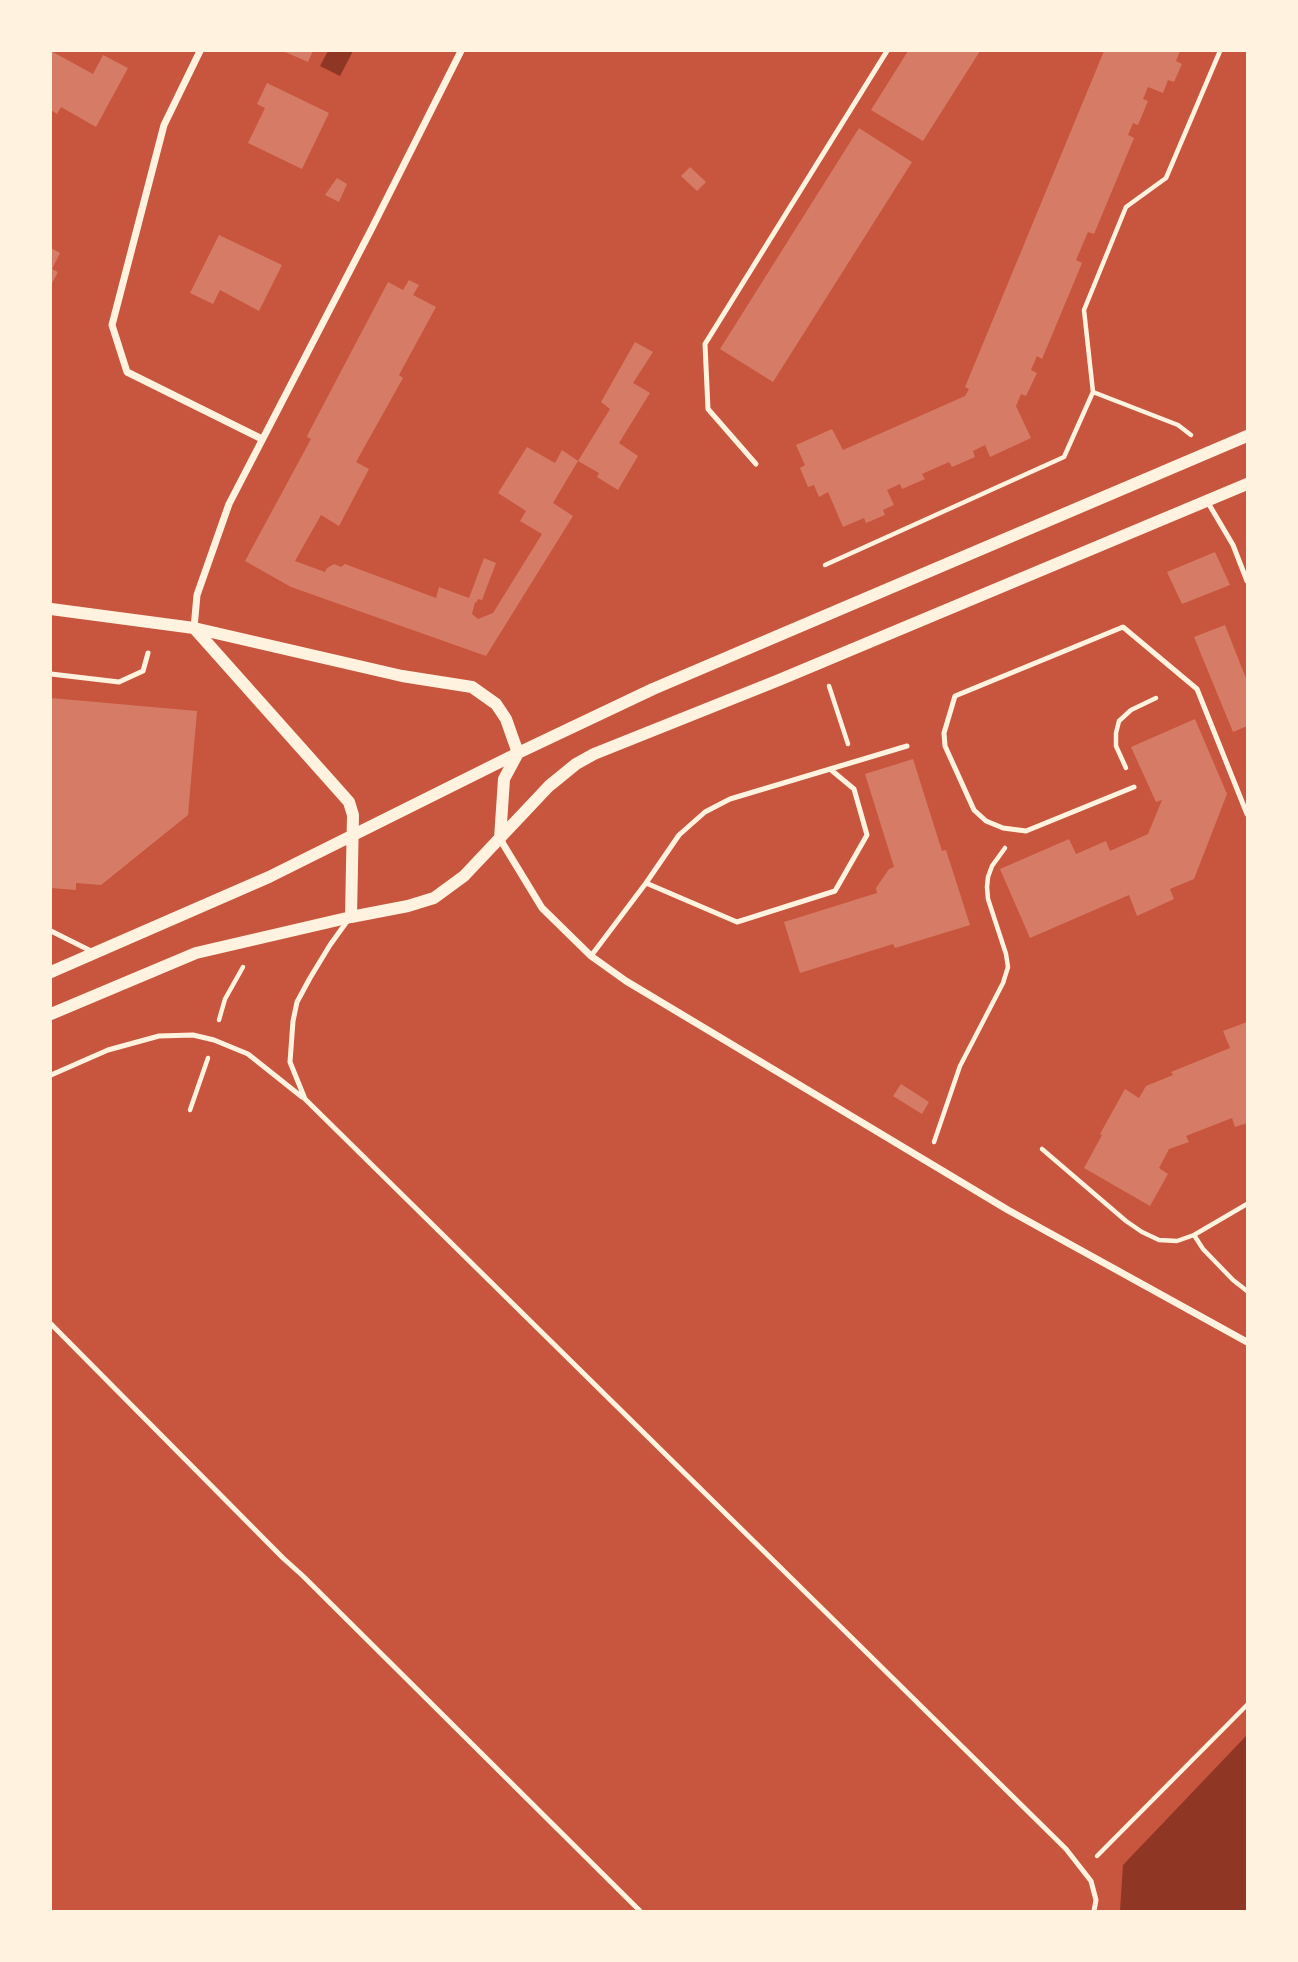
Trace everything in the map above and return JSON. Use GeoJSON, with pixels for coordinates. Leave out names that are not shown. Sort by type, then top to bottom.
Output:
{"type":"FeatureCollection","features":[{"type":"Feature","properties":{"kind":"street"},"geometry":{"type":"LineString","coordinates":[[200,51],[164,125],[112,325],[127,372],[262,439]]}},
{"type":"Feature","properties":{"kind":"street"},"geometry":{"type":"LineString","coordinates":[[351,917],[353,815],[349,802],[194,628],[197,595],[229,504],[461,51]]}},
{"type":"Feature","properties":{"kind":"street"},"geometry":{"type":"LineString","coordinates":[[51,972],[269,877],[653,689],[1247,436]]}},
{"type":"Feature","properties":{"kind":"street"},"geometry":{"type":"LineString","coordinates":[[51,1014],[196,953],[434,898],[464,876],[549,786],[576,764],[594,754],[1247,484]]}},
{"type":"Feature","properties":{"kind":"street"},"geometry":{"type":"LineString","coordinates":[[51,609],[194,628],[402,676],[472,687],[496,704],[506,719],[518,753],[504,779],[500,839],[542,908],[591,956],[626,981],[927,1163],[1247,1342]]}},
{"type":"Feature","properties":{"kind":"lane"},"geometry":{"type":"LineString","coordinates":[[756,464],[708,408],[705,344],[887,51]]}},
{"type":"Feature","properties":{"kind":"lane"},"geometry":{"type":"LineString","coordinates":[[1207,501],[1233,545],[1247,581]]}},
{"type":"Feature","properties":{"kind":"lane"},"geometry":{"type":"LineString","coordinates":[[1134,787],[1026,831],[1003,828],[986,821],[974,810],[945,746],[944,733],[955,696],[1123,627],[1197,689],[1247,814]]}},
{"type":"Feature","properties":{"kind":"lane"},"geometry":{"type":"LineString","coordinates":[[51,674],[120,682],[143,671],[148,653]]}},
{"type":"Feature","properties":{"kind":"lane"},"geometry":{"type":"LineString","coordinates":[[591,956],[679,835],[705,812],[730,799],[907,746]]}},
{"type":"Feature","properties":{"kind":"lane"},"geometry":{"type":"LineString","coordinates":[[646,883],[737,922],[835,891],[867,835],[854,789],[831,769]]}},
{"type":"Feature","properties":{"kind":"lane"},"geometry":{"type":"LineString","coordinates":[[305,1099],[290,1062],[293,1021],[298,1002],[330,945],[351,917]]}},
{"type":"Feature","properties":{"kind":"lane"},"geometry":{"type":"LineString","coordinates":[[51,931],[96,953]]}},
{"type":"Feature","properties":{"kind":"lane"},"geometry":{"type":"LineString","coordinates":[[51,1075],[121,1046],[159,1036],[194,1035],[248,1054],[305,1099],[1066,1849],[1091,1881],[1096,1900],[1094,1911]]}},
{"type":"Feature","properties":{"kind":"lane"},"geometry":{"type":"LineString","coordinates":[[51,1324],[640,1911]]}},
{"type":"Feature","properties":{"kind":"path"},"geometry":{"type":"LineString","coordinates":[[825,565],[1065,457],[1093,392],[1084,310],[1126,207],[1166,178],[1220,51]]}},
{"type":"Feature","properties":{"kind":"path"},"geometry":{"type":"LineString","coordinates":[[1093,392],[1178,425],[1212,451]]}},
{"type":"Feature","properties":{"kind":"path"},"geometry":{"type":"LineString","coordinates":[[821,662],[853,762]]}},
{"type":"Feature","properties":{"kind":"path"},"geometry":{"type":"LineString","coordinates":[[1134,787],[1116,746],[1115,733],[1119,722],[1131,710],[1156,698]]}},
{"type":"Feature","properties":{"kind":"path"},"geometry":{"type":"LineString","coordinates":[[927,1163],[960,1066],[1003,983],[1008,967],[989,899],[988,877],[1000,854],[1026,831]]}},
{"type":"Feature","properties":{"kind":"path"},"geometry":{"type":"LineString","coordinates":[[216,1031],[225,999],[248,960]]}},
{"type":"Feature","properties":{"kind":"path"},"geometry":{"type":"LineString","coordinates":[[190,1110],[210,1050]]}},
{"type":"Feature","properties":{"kind":"path"},"geometry":{"type":"LineString","coordinates":[[1042,1149],[1126,1221],[1159,1240],[1177,1241],[1194,1235],[1247,1204]]}},
{"type":"Feature","properties":{"kind":"path"},"geometry":{"type":"LineString","coordinates":[[1194,1235],[1203,1249],[1247,1291]]}},
{"type":"Feature","properties":{"kind":"path"},"geometry":{"type":"LineString","coordinates":[[1097,1857],[1247,1705]]}},
{"type":"Feature","properties":{"kind":"shaded area"},"geometry":{"type":"Polygon","coordinates":[[[328,51],[353,51],[340,76],[320,66],[328,51]]]}},
{"type":"Feature","properties":{"kind":"shaded area"},"geometry":{"type":"Polygon","coordinates":[[[1247,1735],[1247,1911],[1120,1911],[1123,1865],[1247,1735]]]}},
{"type":"Feature","properties":{"kind":"building"},"geometry":{"type":"Polygon","coordinates":[[[51,51],[93,74],[103,55],[128,68],[96,127],[61,107],[57,114],[51,110],[51,51]]]}},
{"type":"Feature","properties":{"kind":"building"},"geometry":{"type":"Polygon","coordinates":[[[283,51],[313,51],[308,62],[283,51]]]}},
{"type":"Feature","properties":{"kind":"building"},"geometry":{"type":"Polygon","coordinates":[[[908,51],[980,51],[923,141],[871,110],[908,51]]]}},
{"type":"Feature","properties":{"kind":"building"},"geometry":{"type":"Polygon","coordinates":[[[1104,51],[1180,51],[1176,61],[1182,64],[1174,82],[1168,80],[1163,93],[1148,87],[1143,99],[1148,101],[1138,125],[1133,123],[1128,135],[1134,138],[1094,234],[1088,232],[1076,260],[1082,263],[1042,359],[1037,356],[1031,370],[1037,373],[1026,396],[1021,394],[1016,406],[1031,438],[990,457],[985,445],[973,451],[975,457],[952,467],[949,462],[922,474],[925,479],[902,489],[900,484],[887,490],[894,505],[883,510],[885,515],[866,523],[864,518],[843,527],[828,492],[819,497],[814,485],[808,487],[800,468],[805,465],[796,445],[832,429],[843,450],[965,396],[969,389],[965,387],[1104,51]]]}},
{"type":"Feature","properties":{"kind":"building"},"geometry":{"type":"Polygon","coordinates":[[[267,83],[329,113],[302,169],[248,143],[265,108],[257,104],[267,83]]]}},
{"type":"Feature","properties":{"kind":"building"},"geometry":{"type":"Polygon","coordinates":[[[859,128],[912,162],[773,382],[720,349],[859,128]]]}},
{"type":"Feature","properties":{"kind":"building"},"geometry":{"type":"Polygon","coordinates":[[[690,167],[706,182],[697,191],[681,176],[690,167]]]}},
{"type":"Feature","properties":{"kind":"building"},"geometry":{"type":"Polygon","coordinates":[[[337,178],[347,184],[339,202],[325,195],[337,178]]]}},
{"type":"Feature","properties":{"kind":"building"},"geometry":{"type":"Polygon","coordinates":[[[219,235],[282,265],[259,311],[220,290],[213,304],[190,293],[219,235]]]}},
{"type":"Feature","properties":{"kind":"building"},"geometry":{"type":"Polygon","coordinates":[[[51,248],[60,253],[52,269],[58,272],[51,285],[51,248]]]}},
{"type":"Feature","properties":{"kind":"building"},"geometry":{"type":"Polygon","coordinates":[[[409,280],[419,285],[413,295],[436,307],[399,375],[403,378],[356,462],[369,469],[339,526],[321,515],[295,561],[325,572],[334,564],[341,567],[345,564],[436,598],[439,587],[469,598],[484,558],[496,563],[482,600],[475,602],[472,614],[478,619],[493,613],[542,534],[520,521],[526,511],[498,493],[527,447],[555,463],[562,450],[578,461],[553,503],[573,516],[486,656],[291,587],[245,561],[311,439],[307,437],[308,434],[388,282],[403,290],[409,280]]]}},
{"type":"Feature","properties":{"kind":"building"},"geometry":{"type":"Polygon","coordinates":[[[635,342],[653,352],[633,383],[650,393],[619,443],[638,456],[618,490],[597,477],[599,473],[578,461],[610,409],[601,402],[635,342]]]}},
{"type":"Feature","properties":{"kind":"building"},"geometry":{"type":"Polygon","coordinates":[[[1215,552],[1230,585],[1182,604],[1167,572],[1215,552]]]}},
{"type":"Feature","properties":{"kind":"building"},"geometry":{"type":"Polygon","coordinates":[[[1225,625],[1247,681],[1247,726],[1233,732],[1194,637],[1225,625]]]}},
{"type":"Feature","properties":{"kind":"building"},"geometry":{"type":"Polygon","coordinates":[[[51,698],[197,711],[188,815],[101,885],[76,883],[76,890],[51,888],[51,698]]]}},
{"type":"Feature","properties":{"kind":"building"},"geometry":{"type":"Polygon","coordinates":[[[1195,719],[1227,794],[1194,879],[1170,889],[1174,899],[1137,916],[1129,895],[1030,938],[1000,869],[1069,839],[1076,854],[1106,841],[1110,851],[1148,834],[1162,800],[1156,802],[1131,747],[1195,719]]]}},
{"type":"Feature","properties":{"kind":"building"},"geometry":{"type":"Polygon","coordinates":[[[913,759],[942,851],[946,850],[970,925],[895,948],[893,944],[800,973],[784,922],[877,893],[876,888],[889,869],[894,867],[865,774],[913,759]]]}},
{"type":"Feature","properties":{"kind":"building"},"geometry":{"type":"Polygon","coordinates":[[[1247,1022],[1247,1123],[1235,1127],[1232,1118],[1186,1136],[1189,1142],[1169,1149],[1159,1168],[1168,1174],[1150,1206],[1084,1168],[1125,1089],[1139,1098],[1146,1086],[1173,1075],[1171,1072],[1230,1048],[1223,1031],[1247,1022]]]}},
{"type":"Feature","properties":{"kind":"building"},"geometry":{"type":"Polygon","coordinates":[[[901,1084],[929,1102],[922,1114],[893,1096],[901,1084]]]}}]}
